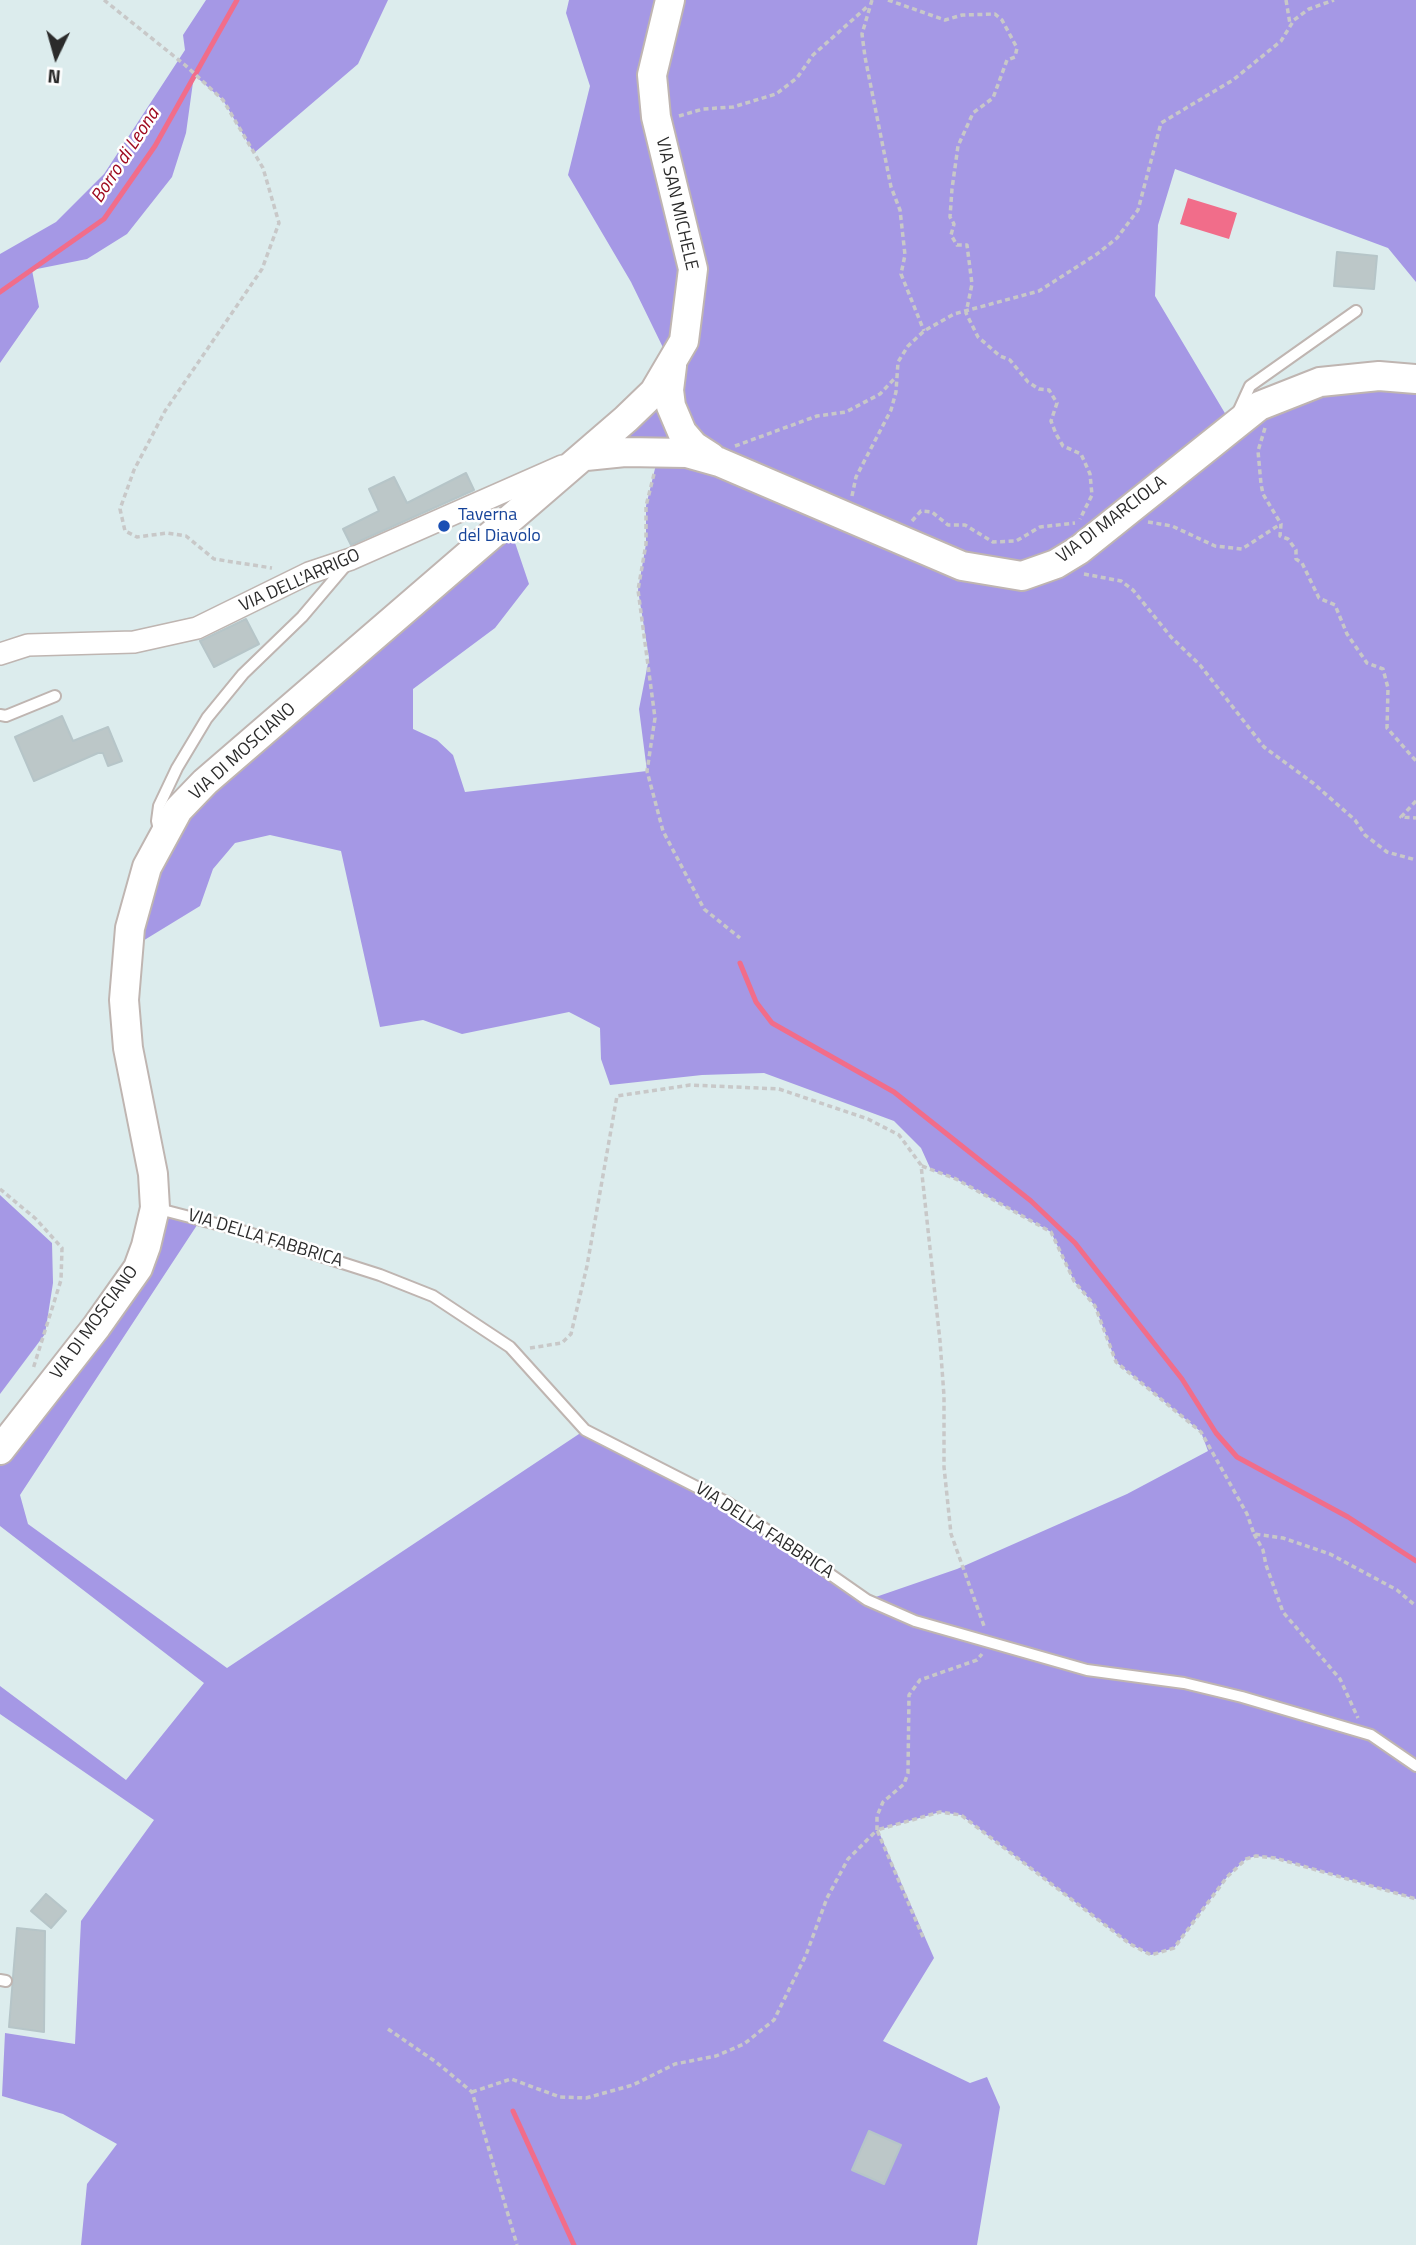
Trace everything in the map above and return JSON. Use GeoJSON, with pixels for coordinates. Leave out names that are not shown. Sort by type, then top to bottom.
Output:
{"type":"FeatureCollection","features":[{"type":"Feature","properties":{"kind":"main road","name":"VIA SAN MICHELE"},"geometry":{"type":"LineString","coordinates":[[586,456],[654,392],[672,366],[684,341],[693,269],[656,117],[652,75],[670,0]]}},
{"type":"Feature","properties":{"kind":"main road","name":"VIA DI MARCIOLA"},"geometry":{"type":"LineString","coordinates":[[672,366],[669,390],[671,406],[682,432],[694,446],[719,462]]}},
{"type":"Feature","properties":{"kind":"main road","name":"VIA DI MARCIOLA"},"geometry":{"type":"LineString","coordinates":[[586,456],[659,451],[687,453],[719,462],[962,566],[1022,576],[1056,564],[1259,406],[1320,382],[1379,376],[1416,379]]}},
{"type":"Feature","properties":{"kind":"main road","name":"VIA DI MOSCIANO"},"geometry":{"type":"LineString","coordinates":[[0,1450],[97,1326],[138,1268],[155,1208],[153,1174],[128,1048],[124,1000],[130,928],[147,867],[178,810],[205,782],[586,456]]}},
{"type":"Feature","properties":{"kind":"street","name":"VIA DELL'ARRIGO"},"geometry":{"type":"LineString","coordinates":[[0,654],[28,645],[134,642],[197,628],[309,573],[351,559],[586,456]]}},
{"type":"Feature","properties":{"kind":"lane"},"geometry":{"type":"LineString","coordinates":[[1232,426],[1250,386],[1356,311]]}},
{"type":"Feature","properties":{"kind":"lane"},"geometry":{"type":"LineString","coordinates":[[162,840],[157,821],[159,806],[177,768],[207,719],[243,674],[302,617],[351,559]]}},
{"type":"Feature","properties":{"kind":"lane"},"geometry":{"type":"LineString","coordinates":[[0,715],[6,716],[55,696]]}},
{"type":"Feature","properties":{"kind":"lane","name":"VIA DELLA FABBRICA"},"geometry":{"type":"LineString","coordinates":[[155,1208],[236,1229],[380,1275],[433,1296],[510,1347],[585,1430],[728,1503],[867,1600],[915,1621],[1087,1670],[1184,1683],[1242,1696],[1371,1735],[1416,1766]]}},
{"type":"Feature","properties":{"kind":"path"},"geometry":{"type":"LineString","coordinates":[[104,0],[185,65],[223,100],[264,169],[279,223],[262,269],[164,411],[134,470],[120,509],[125,531],[137,537],[167,533],[186,536],[214,559],[274,569]]}},
{"type":"Feature","properties":{"kind":"path"},"geometry":{"type":"LineString","coordinates":[[888,0],[946,20],[962,15],[995,14],[1002,20],[1017,48],[1015,57],[1007,60],[993,98],[973,113],[958,146],[952,189],[950,217],[954,224],[951,235],[957,245],[967,245],[971,269],[966,313],[978,337],[985,345],[1010,360],[1028,382],[1039,389],[1048,390],[1057,404],[1051,421],[1056,434],[1063,446],[1081,454],[1090,474],[1092,495],[1079,523],[1040,527],[1016,541],[993,542],[965,525],[948,525],[932,512],[921,512],[905,526],[898,539]]}},
{"type":"Feature","properties":{"kind":"path"},"geometry":{"type":"LineString","coordinates":[[1286,0],[1290,26]]}},
{"type":"Feature","properties":{"kind":"path"},"geometry":{"type":"LineString","coordinates":[[848,518],[856,477],[891,410],[896,391],[898,362],[908,346],[924,331],[954,314],[966,313],[982,304],[1039,291],[1117,238],[1138,210],[1161,123],[1233,80],[1281,41],[1290,26],[1310,9],[1334,0]]}},
{"type":"Feature","properties":{"kind":"path"},"geometry":{"type":"LineString","coordinates":[[656,117],[672,121],[703,109],[733,107],[776,94],[797,78],[813,55],[871,2]]}},
{"type":"Feature","properties":{"kind":"path"},"geometry":{"type":"LineString","coordinates":[[871,2],[862,34],[864,57],[891,187],[900,210],[905,254],[901,274],[924,331]]}},
{"type":"Feature","properties":{"kind":"path"},"geometry":{"type":"LineString","coordinates":[[719,462],[737,443],[817,416],[846,412],[880,394],[895,378]]}},
{"type":"Feature","properties":{"kind":"path"},"geometry":{"type":"LineString","coordinates":[[1259,406],[1266,432],[1258,451],[1261,484],[1263,494],[1281,524],[1280,536],[1289,539],[1296,550],[1296,559],[1302,563],[1319,598],[1335,606],[1347,634],[1367,663],[1383,668],[1388,688],[1387,728],[1416,761]]}},
{"type":"Feature","properties":{"kind":"path"},"geometry":{"type":"LineString","coordinates":[[659,451],[646,506],[646,544],[638,590],[655,718],[647,771],[663,831],[704,909],[740,938]]}},
{"type":"Feature","properties":{"kind":"path"},"geometry":{"type":"LineString","coordinates":[[1123,514],[1172,526],[1214,546],[1242,549],[1281,524]]}},
{"type":"Feature","properties":{"kind":"path"},"geometry":{"type":"LineString","coordinates":[[1056,564],[1076,573],[1121,581],[1133,590],[1171,637],[1200,665],[1264,747],[1313,783],[1355,820],[1365,835],[1387,852],[1416,860]]}},
{"type":"Feature","properties":{"kind":"path"},"geometry":{"type":"LineString","coordinates":[[1416,801],[1401,817],[1416,818]]}},
{"type":"Feature","properties":{"kind":"path"},"geometry":{"type":"LineString","coordinates":[[510,1347],[535,1348],[562,1343],[571,1335],[587,1266],[617,1096],[690,1085],[779,1089],[868,1119],[889,1129],[899,1135],[921,1165],[940,1341],[944,1396],[944,1467],[951,1534],[990,1644],[977,1660],[920,1679],[909,1695],[908,1773],[904,1784],[883,1802],[877,1816],[877,1830],[923,1937]]}},
{"type":"Feature","properties":{"kind":"path"},"geometry":{"type":"LineString","coordinates":[[921,1165],[956,1179],[1051,1232],[1074,1281],[1095,1306],[1116,1362],[1201,1432],[1241,1502],[1263,1550],[1283,1612],[1340,1679],[1361,1724],[1371,1735]]}},
{"type":"Feature","properties":{"kind":"path"},"geometry":{"type":"LineString","coordinates":[[0,1189],[36,1219],[61,1248],[61,1280],[31,1380]]}},
{"type":"Feature","properties":{"kind":"path"},"geometry":{"type":"LineString","coordinates":[[1254,1534],[1283,1538],[1331,1554],[1397,1590],[1416,1606]]}},
{"type":"Feature","properties":{"kind":"path"},"geometry":{"type":"LineString","coordinates":[[472,2092],[511,2079],[560,2097],[586,2098],[633,2085],[675,2064],[716,2056],[744,2044],[774,2020],[806,1955],[827,1898],[848,1859],[877,1830],[940,1812],[961,1815],[1130,1944],[1152,1955],[1174,1948],[1227,1877],[1246,1859],[1256,1856],[1275,1858],[1416,1899]]}},
{"type":"Feature","properties":{"kind":"path"},"geometry":{"type":"LineString","coordinates":[[388,2029],[436,2062],[472,2092],[517,2245]]}},
{"type":"Feature","properties":{"kind":"shaded area"},"geometry":{"type":"Polygon","coordinates":[[[206,0],[388,0],[358,64],[254,153],[223,100],[194,75],[186,133],[172,177],[127,234],[87,259],[32,270],[39,307],[0,363],[0,254],[56,222],[104,174],[185,50],[183,35],[206,0]]]}},
{"type":"Feature","properties":{"kind":"shaded area"},"geometry":{"type":"Polygon","coordinates":[[[569,0],[1416,0],[1416,282],[1388,248],[1175,169],[1158,225],[1155,296],[1232,425],[1259,406],[1416,379],[1416,1899],[1275,1858],[1256,1856],[1246,1859],[1227,1877],[1174,1948],[1151,1955],[1130,1944],[961,1815],[940,1812],[878,1830],[934,1958],[883,2041],[970,2083],[987,2077],[1000,2107],[977,2245],[81,2245],[87,2184],[117,2144],[63,2114],[2,2096],[5,2033],[75,2044],[81,1921],[154,1820],[0,1714],[0,1686],[126,1780],[204,1683],[0,1526],[0,1450],[97,1326],[155,1208],[201,1219],[20,1495],[28,1524],[227,1668],[585,1430],[728,1503],[867,1600],[957,1569],[1127,1494],[1208,1451],[1201,1432],[1116,1362],[1095,1306],[1074,1281],[1051,1232],[956,1179],[931,1170],[921,1148],[894,1121],[764,1073],[702,1075],[610,1085],[601,1059],[600,1028],[569,1012],[462,1034],[423,1020],[380,1027],[341,851],[270,835],[235,843],[213,869],[200,906],[128,950],[162,840],[508,522],[529,584],[495,628],[413,689],[413,729],[437,740],[453,755],[465,792],[647,771],[639,709],[649,658],[638,590],[646,544],[646,506],[659,452],[586,456],[672,366],[631,282],[568,175],[590,86],[566,13],[569,0]]]}},
{"type":"Feature","properties":{"kind":"shaded area"},"geometry":{"type":"Polygon","coordinates":[[[1188,198],[1237,213],[1229,239],[1180,224],[1188,198]]]}},
{"type":"Feature","properties":{"kind":"shaded area"},"geometry":{"type":"Polygon","coordinates":[[[0,1195],[52,1243],[53,1283],[45,1334],[0,1394],[0,1195]]]}},
{"type":"Feature","properties":{"kind":"building"},"geometry":{"type":"Polygon","coordinates":[[[1337,252],[1377,256],[1374,289],[1334,286],[1337,252]]]}},
{"type":"Feature","properties":{"kind":"building"},"geometry":{"type":"Polygon","coordinates":[[[466,473],[474,490],[351,545],[343,529],[379,511],[369,489],[394,477],[407,503],[466,473]]]}},
{"type":"Feature","properties":{"kind":"building"},"geometry":{"type":"Polygon","coordinates":[[[246,619],[259,644],[214,667],[200,641],[246,619]]]}},
{"type":"Feature","properties":{"kind":"building"},"geometry":{"type":"Polygon","coordinates":[[[62,716],[73,741],[108,727],[122,761],[108,766],[103,753],[98,753],[34,781],[15,737],[62,716]]]}},
{"type":"Feature","properties":{"kind":"building"},"geometry":{"type":"Polygon","coordinates":[[[46,1894],[66,1911],[51,1928],[31,1911],[46,1894]]]}},
{"type":"Feature","properties":{"kind":"building"},"geometry":{"type":"Polygon","coordinates":[[[17,1928],[45,1931],[44,2032],[9,2027],[17,1928]]]}},
{"type":"Feature","properties":{"kind":"building"},"geometry":{"type":"Polygon","coordinates":[[[869,2131],[901,2145],[884,2184],[852,2170],[869,2131]]]}},
{"type":"Feature","properties":{"kind":"waterway","name":"Borro di Leona"},"geometry":{"type":"LineString","coordinates":[[0,292],[104,219],[155,146],[237,0]]}},
{"type":"Feature","properties":{"kind":"waterway"},"geometry":{"type":"LineString","coordinates":[[740,963],[756,1002],[772,1023],[894,1092],[1031,1201],[1075,1243],[1182,1379],[1216,1433],[1237,1457],[1348,1517],[1416,1561]]}},
{"type":"Feature","properties":{"kind":"waterway"},"geometry":{"type":"LineString","coordinates":[[513,2111],[574,2245]]}},
{"type":"Feature","properties":{"kind":"place","name":"Taverna del Diavolo"},"geometry":{"type":"Point","coordinates":[444,526]}}]}
